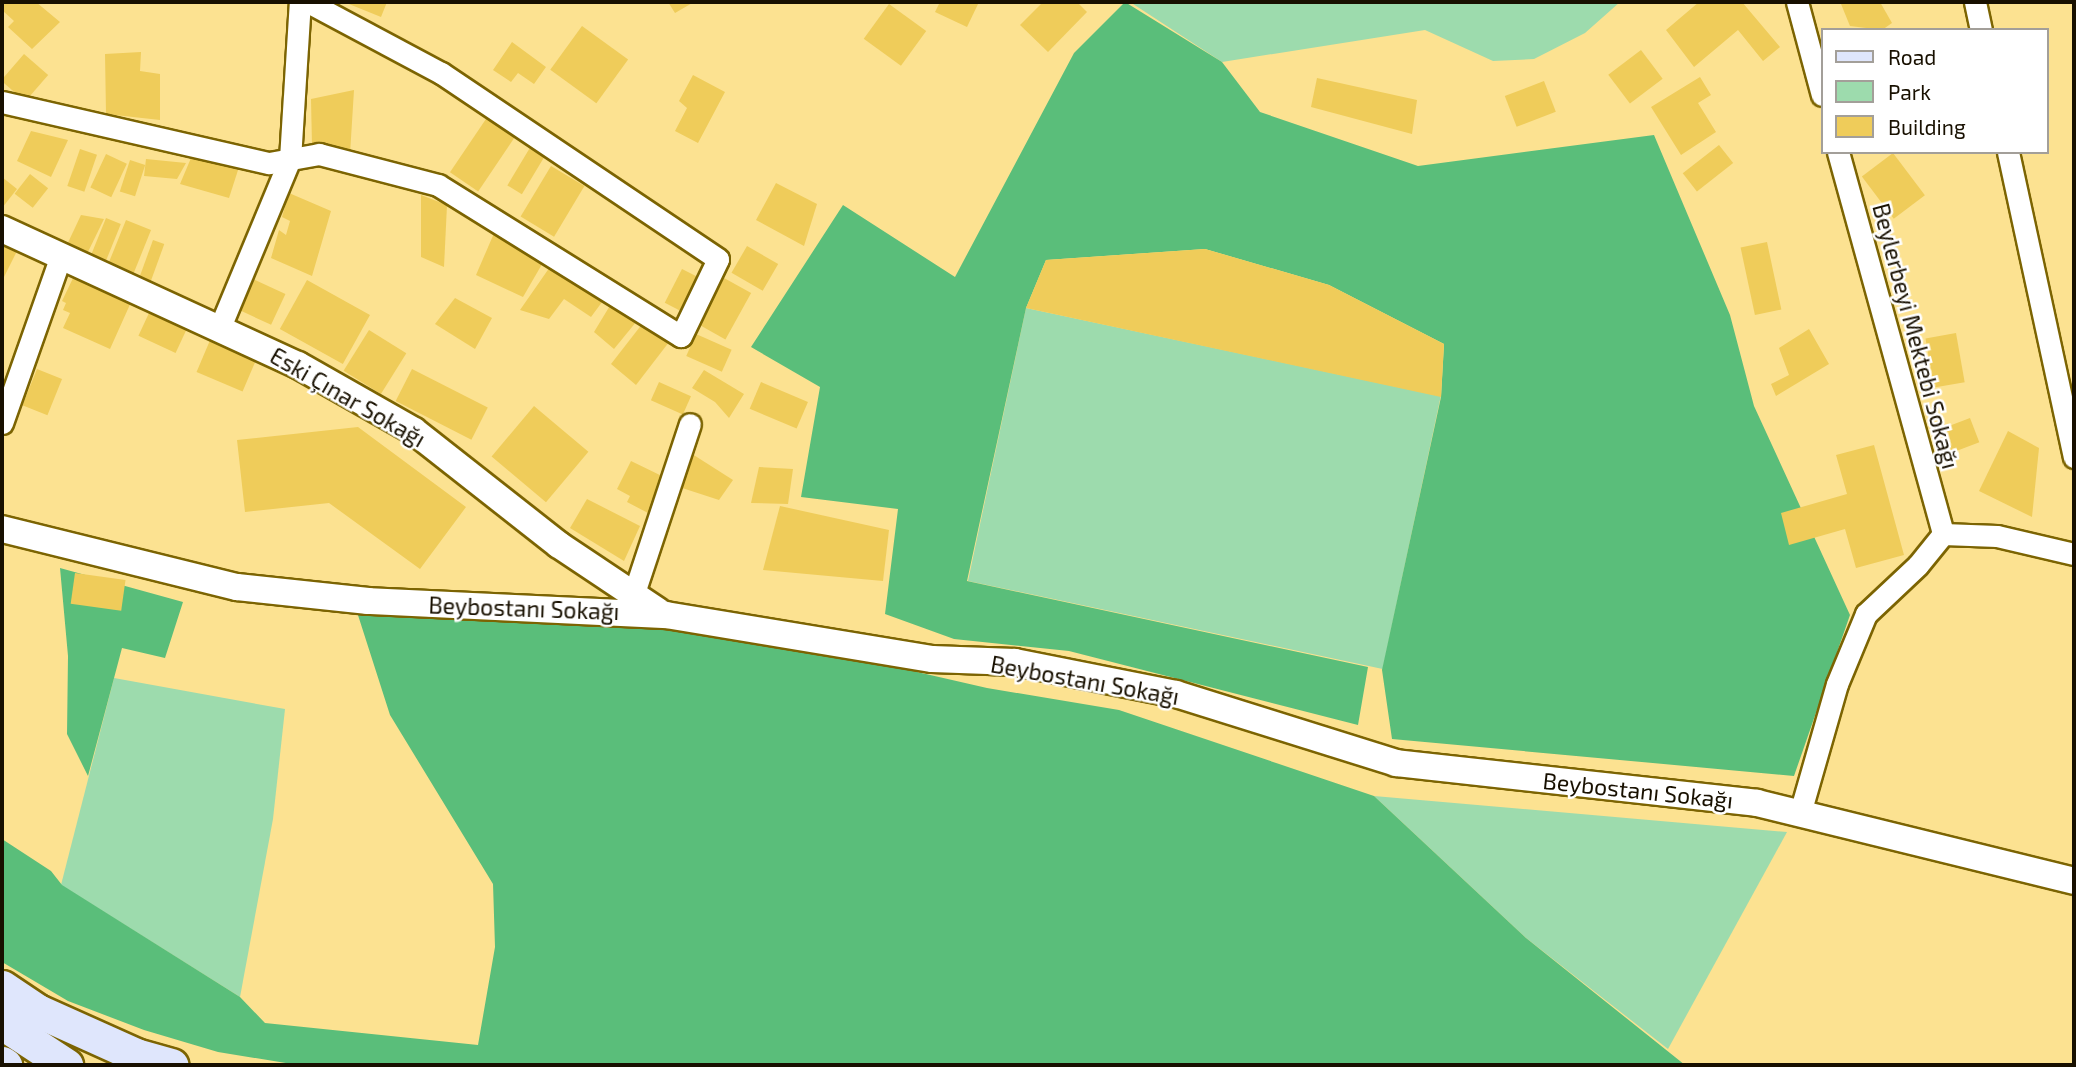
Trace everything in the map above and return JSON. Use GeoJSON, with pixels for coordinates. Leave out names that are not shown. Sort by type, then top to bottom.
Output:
{"type":"FeatureCollection","features":[{"type":"Feature","properties":{"kind":"main road"},"geometry":{"type":"LineString","coordinates":[[2,987],[38,1012],[136,1055],[172,1065]]}},
{"type":"Feature","properties":{"kind":"main road"},"geometry":{"type":"LineString","coordinates":[[2,1023],[66,1065]]}},
{"type":"Feature","properties":{"kind":"street"},"geometry":{"type":"LineString","coordinates":[[220,327],[290,159],[300,2]]}},
{"type":"Feature","properties":{"kind":"street"},"geometry":{"type":"LineString","coordinates":[[2,102],[269,163],[319,154],[438,185],[681,336],[718,259],[441,73],[308,2]]}},
{"type":"Feature","properties":{"kind":"street"},"geometry":{"type":"LineString","coordinates":[[1797,2],[1820,87]]}},
{"type":"Feature","properties":{"kind":"street"},"geometry":{"type":"LineString","coordinates":[[1975,2],[1981,28]]}},
{"type":"Feature","properties":{"kind":"street","name":"Beylerbeyi Mektebi Sokağı"},"geometry":{"type":"LineString","coordinates":[[1839,154],[1943,534]]}},
{"type":"Feature","properties":{"kind":"street"},"geometry":{"type":"LineString","coordinates":[[2008,154],[2074,457]]}},
{"type":"Feature","properties":{"kind":"street","name":"Eski Çınar Sokağı"},"geometry":{"type":"LineString","coordinates":[[2,229],[60,258],[220,327],[414,431],[551,540],[633,596],[666,615]]}},
{"type":"Feature","properties":{"kind":"street"},"geometry":{"type":"LineString","coordinates":[[2,423],[60,258]]}},
{"type":"Feature","properties":{"kind":"street"},"geometry":{"type":"LineString","coordinates":[[633,596],[690,424]]}},
{"type":"Feature","properties":{"kind":"street","name":"Beybostanı Sokağı"},"geometry":{"type":"LineString","coordinates":[[2,529],[237,587],[369,601],[666,615],[932,659],[1015,662],[1176,694],[1396,763],[1757,803],[2074,881]]}},
{"type":"Feature","properties":{"kind":"street"},"geometry":{"type":"LineString","coordinates":[[1800,813],[1837,684],[1866,614],[1918,565],[1943,534],[1997,536],[2074,554]]}},
{"type":"Feature","properties":{"kind":"green space"},"geometry":{"type":"Polygon","coordinates":[[[1125,2],[1222,62],[1260,112],[1418,166],[1654,135],[1730,315],[1754,406],[1850,615],[1794,776],[1392,739],[1382,670],[1441,397],[1444,344],[1329,285],[1205,249],[1046,260],[1026,308],[967,581],[1368,667],[1358,725],[1069,651],[954,639],[885,614],[898,509],[801,497],[820,387],[751,347],[843,205],[955,277],[1074,53],[1125,2]]]}},
{"type":"Feature","properties":{"kind":"green space"},"geometry":{"type":"Polygon","coordinates":[[[1130,2],[1620,2],[1585,33],[1534,59],[1493,61],[1425,30],[1222,62],[1130,2]]]}},
{"type":"Feature","properties":{"kind":"green space"},"geometry":{"type":"Polygon","coordinates":[[[1026,308],[1441,396],[1383,669],[968,581],[1026,308]]]}},
{"type":"Feature","properties":{"kind":"green space"},"geometry":{"type":"Polygon","coordinates":[[[60,568],[183,602],[165,658],[122,648],[88,776],[67,734],[68,656],[60,568]]]}},
{"type":"Feature","properties":{"kind":"green space"},"geometry":{"type":"Polygon","coordinates":[[[357,612],[725,628],[987,688],[1119,710],[1374,796],[1526,938],[1685,1065],[298,1065],[218,1052],[144,1030],[68,1001],[2,962],[2,839],[51,871],[62,885],[240,997],[265,1023],[478,1045],[495,947],[493,884],[390,715],[357,612]]]}},
{"type":"Feature","properties":{"kind":"green space"},"geometry":{"type":"Polygon","coordinates":[[[114,678],[285,709],[273,819],[240,997],[61,885],[114,678]]]}},
{"type":"Feature","properties":{"kind":"green space"},"geometry":{"type":"Polygon","coordinates":[[[1374,796],[1787,832],[1668,1049],[1526,938],[1374,796]]]}},
{"type":"Feature","properties":{"kind":"building"},"geometry":{"type":"Polygon","coordinates":[[[4,2],[36,2],[60,22],[32,49],[8,27],[14,21],[2,10],[4,2]]]}},
{"type":"Feature","properties":{"kind":"building"},"geometry":{"type":"Polygon","coordinates":[[[344,2],[387,2],[381,17],[344,2]]]}},
{"type":"Feature","properties":{"kind":"building"},"geometry":{"type":"Polygon","coordinates":[[[668,2],[694,2],[675,13],[668,2]]]}},
{"type":"Feature","properties":{"kind":"building"},"geometry":{"type":"Polygon","coordinates":[[[940,2],[979,2],[967,27],[935,12],[940,2]]]}},
{"type":"Feature","properties":{"kind":"building"},"geometry":{"type":"Polygon","coordinates":[[[1043,2],[1077,2],[1087,12],[1048,52],[1020,25],[1043,2]]]}},
{"type":"Feature","properties":{"kind":"building"},"geometry":{"type":"Polygon","coordinates":[[[1699,2],[1742,2],[1780,47],[1763,61],[1738,30],[1694,67],[1666,30],[1699,2]]]}},
{"type":"Feature","properties":{"kind":"building"},"geometry":{"type":"Polygon","coordinates":[[[1880,2],[1892,23],[1885,28],[1850,26],[1841,4],[1880,2]]]}},
{"type":"Feature","properties":{"kind":"building"},"geometry":{"type":"Polygon","coordinates":[[[889,4],[926,31],[901,66],[864,39],[889,4]]]}},
{"type":"Feature","properties":{"kind":"building"},"geometry":{"type":"Polygon","coordinates":[[[582,26],[628,60],[596,103],[550,70],[582,26]]]}},
{"type":"Feature","properties":{"kind":"building"},"geometry":{"type":"Polygon","coordinates":[[[512,42],[546,67],[534,84],[518,73],[511,82],[493,70],[512,42]]]}},
{"type":"Feature","properties":{"kind":"building"},"geometry":{"type":"Polygon","coordinates":[[[1641,50],[1663,79],[1630,103],[1608,75],[1641,50]]]}},
{"type":"Feature","properties":{"kind":"building"},"geometry":{"type":"Polygon","coordinates":[[[141,52],[140,71],[160,74],[160,120],[106,114],[105,54],[141,52]]]}},
{"type":"Feature","properties":{"kind":"building"},"geometry":{"type":"Polygon","coordinates":[[[24,54],[48,75],[25,101],[2,81],[24,54]]]}},
{"type":"Feature","properties":{"kind":"building"},"geometry":{"type":"Polygon","coordinates":[[[693,75],[725,92],[698,143],[675,131],[687,108],[679,101],[693,75]]]}},
{"type":"Feature","properties":{"kind":"building"},"geometry":{"type":"Polygon","coordinates":[[[1700,77],[1711,95],[1698,103],[1716,132],[1681,155],[1651,107],[1700,77]]]}},
{"type":"Feature","properties":{"kind":"building"},"geometry":{"type":"Polygon","coordinates":[[[1317,78],[1417,100],[1412,134],[1311,107],[1317,78]]]}},
{"type":"Feature","properties":{"kind":"building"},"geometry":{"type":"Polygon","coordinates":[[[1544,81],[1556,112],[1517,127],[1505,96],[1544,81]]]}},
{"type":"Feature","properties":{"kind":"building"},"geometry":{"type":"Polygon","coordinates":[[[354,90],[350,154],[312,146],[311,99],[354,90]]]}},
{"type":"Feature","properties":{"kind":"building"},"geometry":{"type":"Polygon","coordinates":[[[488,116],[516,135],[478,191],[450,172],[488,116]]]}},
{"type":"Feature","properties":{"kind":"building"},"geometry":{"type":"Polygon","coordinates":[[[31,131],[68,140],[51,177],[17,161],[31,131]]]}},
{"type":"Feature","properties":{"kind":"building"},"geometry":{"type":"Polygon","coordinates":[[[1719,145],[1733,163],[1697,191],[1683,173],[1719,145]]]}},
{"type":"Feature","properties":{"kind":"building"},"geometry":{"type":"Polygon","coordinates":[[[531,146],[546,155],[522,194],[507,185],[531,146]]]}},
{"type":"Feature","properties":{"kind":"building"},"geometry":{"type":"Polygon","coordinates":[[[80,149],[97,155],[84,192],[67,186],[80,149]]]}},
{"type":"Feature","properties":{"kind":"building"},"geometry":{"type":"Polygon","coordinates":[[[106,154],[127,164],[111,197],[90,188],[106,154]]]}},
{"type":"Feature","properties":{"kind":"building"},"geometry":{"type":"Polygon","coordinates":[[[1892,154],[1925,195],[1894,219],[1862,176],[1892,154]]]}},
{"type":"Feature","properties":{"kind":"building"},"geometry":{"type":"Polygon","coordinates":[[[191,158],[239,167],[229,198],[180,184],[191,158]]]}},
{"type":"Feature","properties":{"kind":"building"},"geometry":{"type":"Polygon","coordinates":[[[146,159],[186,163],[177,179],[144,176],[146,159]]]}},
{"type":"Feature","properties":{"kind":"building"},"geometry":{"type":"Polygon","coordinates":[[[130,160],[145,165],[135,196],[120,191],[130,160]]]}},
{"type":"Feature","properties":{"kind":"building"},"geometry":{"type":"Polygon","coordinates":[[[551,166],[584,186],[554,237],[521,217],[551,166]]]}},
{"type":"Feature","properties":{"kind":"building"},"geometry":{"type":"Polygon","coordinates":[[[30,174],[48,188],[33,208],[15,194],[30,174]]]}},
{"type":"Feature","properties":{"kind":"building"},"geometry":{"type":"Polygon","coordinates":[[[2,177],[17,189],[2,208],[2,177]]]}},
{"type":"Feature","properties":{"kind":"building"},"geometry":{"type":"Polygon","coordinates":[[[776,183],[817,204],[804,246],[756,220],[776,183]]]}},
{"type":"Feature","properties":{"kind":"building"},"geometry":{"type":"Polygon","coordinates":[[[289,193],[331,211],[312,276],[271,258],[279,230],[286,235],[290,221],[282,217],[289,193]]]}},
{"type":"Feature","properties":{"kind":"building"},"geometry":{"type":"Polygon","coordinates":[[[421,195],[447,205],[444,267],[421,257],[421,195]]]}},
{"type":"Feature","properties":{"kind":"building"},"geometry":{"type":"Polygon","coordinates":[[[81,215],[104,219],[85,258],[65,249],[81,215]]]}},
{"type":"Feature","properties":{"kind":"building"},"geometry":{"type":"Polygon","coordinates":[[[106,218],[121,224],[105,264],[90,258],[106,218]]]}},
{"type":"Feature","properties":{"kind":"building"},"geometry":{"type":"Polygon","coordinates":[[[126,220],[151,230],[132,277],[107,267],[126,220]]]}},
{"type":"Feature","properties":{"kind":"building"},"geometry":{"type":"Polygon","coordinates":[[[495,231],[545,259],[523,297],[476,275],[495,231]]]}},
{"type":"Feature","properties":{"kind":"building"},"geometry":{"type":"Polygon","coordinates":[[[2,233],[21,243],[2,281],[2,233]]]}},
{"type":"Feature","properties":{"kind":"building"},"geometry":{"type":"Polygon","coordinates":[[[153,240],[164,244],[150,285],[138,280],[153,240]]]}},
{"type":"Feature","properties":{"kind":"building"},"geometry":{"type":"Polygon","coordinates":[[[1767,242],[1781,309],[1755,315],[1741,248],[1767,242]]]}},
{"type":"Feature","properties":{"kind":"building"},"geometry":{"type":"Polygon","coordinates":[[[747,246],[778,264],[763,291],[732,273],[747,246]]]}},
{"type":"Feature","properties":{"kind":"building"},"geometry":{"type":"Polygon","coordinates":[[[1205,249],[1329,285],[1444,344],[1441,397],[1026,308],[1046,260],[1205,249]]]}},
{"type":"Feature","properties":{"kind":"building"},"geometry":{"type":"Polygon","coordinates":[[[552,264],[605,298],[591,317],[564,299],[549,319],[520,310],[552,264]]]}},
{"type":"Feature","properties":{"kind":"building"},"geometry":{"type":"Polygon","coordinates":[[[682,269],[704,280],[687,314],[665,303],[682,269]]]}},
{"type":"Feature","properties":{"kind":"building"},"geometry":{"type":"Polygon","coordinates":[[[75,274],[132,300],[110,349],[63,328],[70,313],[63,310],[66,303],[62,301],[75,274]]]}},
{"type":"Feature","properties":{"kind":"building"},"geometry":{"type":"Polygon","coordinates":[[[251,278],[285,294],[271,325],[237,309],[251,278]]]}},
{"type":"Feature","properties":{"kind":"building"},"geometry":{"type":"Polygon","coordinates":[[[724,278],[751,293],[725,339],[698,324],[724,278]]]}},
{"type":"Feature","properties":{"kind":"building"},"geometry":{"type":"Polygon","coordinates":[[[307,280],[370,315],[343,364],[280,329],[307,280]]]}},
{"type":"Feature","properties":{"kind":"building"},"geometry":{"type":"Polygon","coordinates":[[[455,298],[492,318],[475,349],[435,324],[455,298]]]}},
{"type":"Feature","properties":{"kind":"building"},"geometry":{"type":"Polygon","coordinates":[[[614,299],[641,316],[614,349],[594,332],[614,299]]]}},
{"type":"Feature","properties":{"kind":"building"},"geometry":{"type":"Polygon","coordinates":[[[149,313],[186,330],[176,353],[138,336],[149,313]]]}},
{"type":"Feature","properties":{"kind":"building"},"geometry":{"type":"Polygon","coordinates":[[[646,319],[676,333],[636,385],[611,364],[646,319]]]}},
{"type":"Feature","properties":{"kind":"building"},"geometry":{"type":"Polygon","coordinates":[[[1809,329],[1829,364],[1776,396],[1771,384],[1789,375],[1779,348],[1809,329]]]}},
{"type":"Feature","properties":{"kind":"building"},"geometry":{"type":"Polygon","coordinates":[[[369,330],[406,353],[381,394],[344,371],[369,330]]]}},
{"type":"Feature","properties":{"kind":"building"},"geometry":{"type":"Polygon","coordinates":[[[1956,333],[1965,382],[1934,388],[1925,338],[1956,333]]]}},
{"type":"Feature","properties":{"kind":"building"},"geometry":{"type":"Polygon","coordinates":[[[696,334],[732,350],[722,372],[686,356],[696,334]]]}},
{"type":"Feature","properties":{"kind":"building"},"geometry":{"type":"Polygon","coordinates":[[[211,338],[257,358],[243,392],[197,372],[211,338]]]}},
{"type":"Feature","properties":{"kind":"building"},"geometry":{"type":"Polygon","coordinates":[[[37,369],[62,379],[47,415],[22,405],[37,369]]]}},
{"type":"Feature","properties":{"kind":"building"},"geometry":{"type":"Polygon","coordinates":[[[412,369],[488,408],[471,440],[396,401],[412,369]]]}},
{"type":"Feature","properties":{"kind":"building"},"geometry":{"type":"Polygon","coordinates":[[[704,370],[744,394],[729,418],[715,402],[692,388],[704,370]]]}},
{"type":"Feature","properties":{"kind":"building"},"geometry":{"type":"Polygon","coordinates":[[[659,382],[691,396],[683,415],[651,400],[659,382]]]}},
{"type":"Feature","properties":{"kind":"building"},"geometry":{"type":"Polygon","coordinates":[[[761,382],[808,402],[797,429],[750,409],[761,382]]]}},
{"type":"Feature","properties":{"kind":"building"},"geometry":{"type":"Polygon","coordinates":[[[534,406],[588,452],[546,502],[492,457],[534,406]]]}},
{"type":"Feature","properties":{"kind":"building"},"geometry":{"type":"Polygon","coordinates":[[[1970,418],[1979,442],[1949,454],[1939,430],[1970,418]]]}},
{"type":"Feature","properties":{"kind":"building"},"geometry":{"type":"Polygon","coordinates":[[[358,427],[466,507],[420,569],[329,503],[245,512],[237,440],[358,427]]]}},
{"type":"Feature","properties":{"kind":"building"},"geometry":{"type":"Polygon","coordinates":[[[2008,431],[2039,448],[2032,517],[1979,491],[2008,431]]]}},
{"type":"Feature","properties":{"kind":"building"},"geometry":{"type":"Polygon","coordinates":[[[1874,445],[1904,555],[1856,568],[1845,529],[1789,545],[1781,513],[1847,494],[1836,455],[1874,445]]]}},
{"type":"Feature","properties":{"kind":"building"},"geometry":{"type":"Polygon","coordinates":[[[689,452],[733,480],[719,500],[673,485],[689,452]]]}},
{"type":"Feature","properties":{"kind":"building"},"geometry":{"type":"Polygon","coordinates":[[[631,461],[666,478],[648,513],[627,502],[630,496],[617,489],[631,461]]]}},
{"type":"Feature","properties":{"kind":"building"},"geometry":{"type":"Polygon","coordinates":[[[759,467],[793,469],[788,504],[751,503],[759,467]]]}},
{"type":"Feature","properties":{"kind":"building"},"geometry":{"type":"Polygon","coordinates":[[[587,499],[640,526],[624,561],[570,528],[587,499]]]}},
{"type":"Feature","properties":{"kind":"building"},"geometry":{"type":"Polygon","coordinates":[[[780,506],[889,530],[883,581],[763,570],[780,506]]]}},
{"type":"Feature","properties":{"kind":"building"},"geometry":{"type":"Polygon","coordinates":[[[75,573],[126,580],[121,611],[71,604],[75,573]]]}}]}
